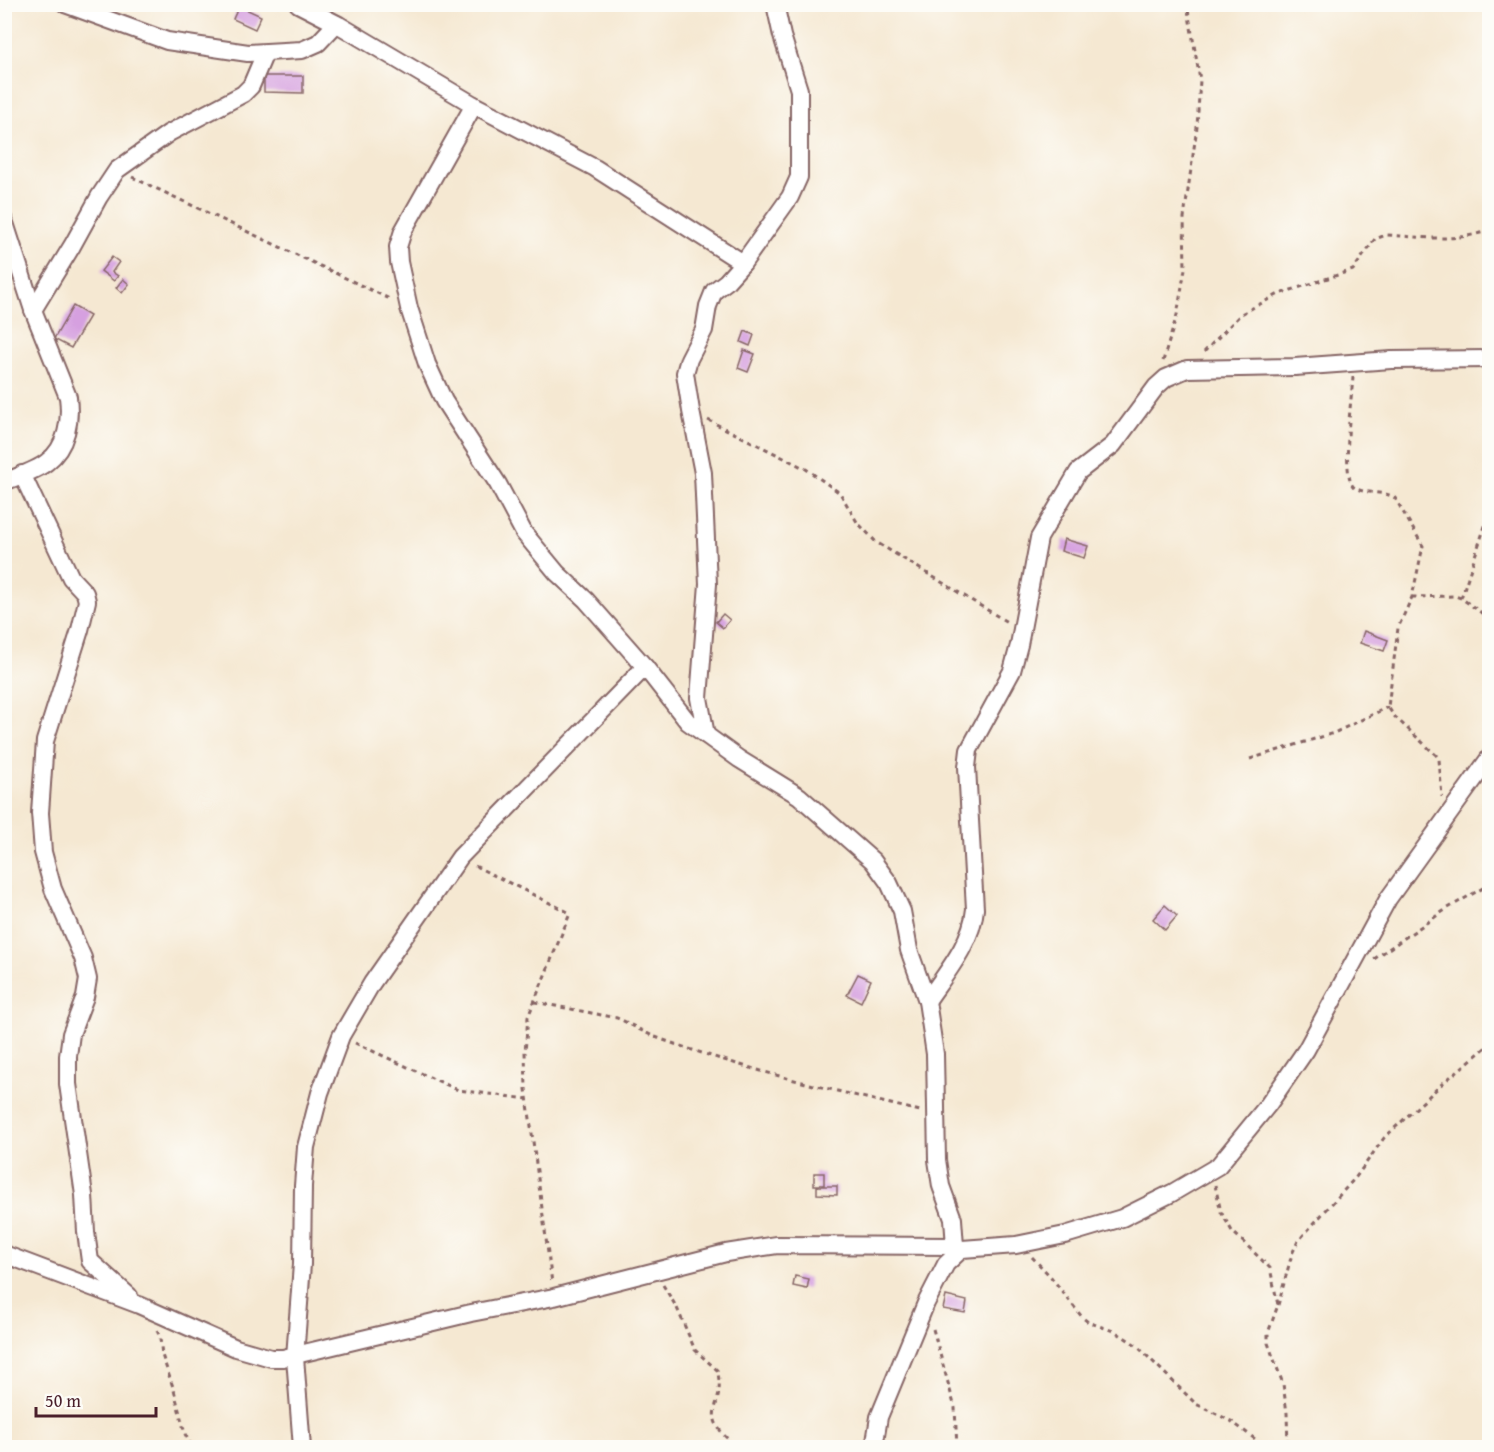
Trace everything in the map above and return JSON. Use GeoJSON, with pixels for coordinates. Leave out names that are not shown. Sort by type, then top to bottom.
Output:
{"type":"FeatureCollection","features":[{"type":"Feature","properties":{"kind":"street"},"geometry":{"type":"LineString","coordinates":[[65,4],[167,41],[248,53],[302,50],[318,44],[336,24]]}},
{"type":"Feature","properties":{"kind":"street"},"geometry":{"type":"LineString","coordinates":[[298,4],[474,105],[595,168],[743,262]]}},
{"type":"Feature","properties":{"kind":"street"},"geometry":{"type":"LineString","coordinates":[[706,735],[699,698],[708,584],[704,484],[685,373],[689,359],[704,330],[708,306],[714,291],[726,282],[743,262],[790,197],[799,177],[799,90],[782,36],[775,4]]}},
{"type":"Feature","properties":{"kind":"street"},"geometry":{"type":"LineString","coordinates":[[33,310],[117,170],[169,133],[243,94],[251,86],[265,52]]}},
{"type":"Feature","properties":{"kind":"street"},"geometry":{"type":"LineString","coordinates":[[474,105],[403,231],[399,247],[399,262],[409,308],[427,364],[444,400],[498,484],[524,533],[557,573],[586,600],[645,667],[688,722],[799,796],[873,861],[889,883],[902,911],[909,950],[927,1001],[935,1054],[937,1160],[941,1186],[953,1219],[959,1247],[946,1264],[926,1303],[879,1417],[874,1448]]}},
{"type":"Feature","properties":{"kind":"street"},"geometry":{"type":"LineString","coordinates":[[4,220],[33,310],[68,397],[70,409],[68,426],[62,444],[48,462],[4,482]]}},
{"type":"Feature","properties":{"kind":"street"},"geometry":{"type":"LineString","coordinates":[[927,1001],[974,925],[967,767],[969,750],[1012,671],[1039,538],[1078,471],[1113,445],[1156,387],[1166,378],[1187,369],[1295,367],[1391,360],[1490,359]]}},
{"type":"Feature","properties":{"kind":"street"},"geometry":{"type":"LineString","coordinates":[[22,474],[71,578],[85,593],[87,601],[81,630],[45,741],[40,813],[43,852],[53,889],[83,958],[88,979],[85,997],[72,1034],[68,1056],[68,1084],[84,1195],[90,1261],[146,1308]]}},
{"type":"Feature","properties":{"kind":"street"},"geometry":{"type":"LineString","coordinates":[[302,1448],[295,1357],[302,1264],[306,1147],[320,1093],[341,1036],[372,983],[460,857],[645,667]]}},
{"type":"Feature","properties":{"kind":"street"},"geometry":{"type":"LineString","coordinates":[[4,1254],[146,1308],[236,1348],[271,1358],[295,1357],[322,1348],[416,1328],[471,1313],[554,1297],[726,1253],[777,1245],[959,1247],[1016,1245],[1065,1235],[1122,1218],[1172,1193],[1218,1166],[1268,1105],[1306,1050],[1388,899],[1490,757]]}},
{"type":"Feature","properties":{"kind":"path"},"geometry":{"type":"LineString","coordinates":[[1156,387],[1176,315],[1185,269],[1184,218],[1197,127],[1200,80],[1187,4]]}},
{"type":"Feature","properties":{"kind":"path"},"geometry":{"type":"LineString","coordinates":[[117,170],[409,308]]}},
{"type":"Feature","properties":{"kind":"path"},"geometry":{"type":"LineString","coordinates":[[1187,369],[1241,314],[1279,294],[1353,270],[1375,239],[1386,235],[1455,239],[1490,230]]}},
{"type":"Feature","properties":{"kind":"path"},"geometry":{"type":"LineString","coordinates":[[1354,363],[1347,464],[1352,486],[1356,489],[1388,493],[1395,498],[1423,546],[1412,597],[1398,628],[1388,707],[1394,716],[1439,759],[1444,820]]}},
{"type":"Feature","properties":{"kind":"path"},"geometry":{"type":"LineString","coordinates":[[691,411],[806,470],[840,493],[858,522],[876,542],[1022,630]]}},
{"type":"Feature","properties":{"kind":"path"},"geometry":{"type":"LineString","coordinates":[[1461,598],[1490,511]]}},
{"type":"Feature","properties":{"kind":"path"},"geometry":{"type":"LineString","coordinates":[[1412,597],[1455,596],[1490,619]]}},
{"type":"Feature","properties":{"kind":"path"},"geometry":{"type":"LineString","coordinates":[[1250,759],[1334,733],[1388,707]]}},
{"type":"Feature","properties":{"kind":"path"},"geometry":{"type":"LineString","coordinates":[[460,857],[568,912],[569,919],[528,1017],[525,1052],[528,1100],[554,1297]]}},
{"type":"Feature","properties":{"kind":"path"},"geometry":{"type":"LineString","coordinates":[[1372,960],[1448,908],[1490,884]]}},
{"type":"Feature","properties":{"kind":"path"},"geometry":{"type":"LineString","coordinates":[[535,1002],[617,1018],[654,1037],[689,1049],[813,1085],[936,1115]]}},
{"type":"Feature","properties":{"kind":"path"},"geometry":{"type":"LineString","coordinates":[[341,1036],[458,1090],[528,1100]]}},
{"type":"Feature","properties":{"kind":"path"},"geometry":{"type":"LineString","coordinates":[[1293,1448],[1288,1447],[1283,1384],[1268,1343],[1268,1333],[1298,1241],[1356,1177],[1384,1138],[1443,1083],[1490,1044]]}},
{"type":"Feature","properties":{"kind":"path"},"geometry":{"type":"LineString","coordinates":[[1218,1166],[1214,1180],[1221,1212],[1232,1231],[1270,1268],[1278,1305]]}},
{"type":"Feature","properties":{"kind":"path"},"geometry":{"type":"LineString","coordinates":[[1016,1245],[1024,1249],[1051,1276],[1088,1322],[1116,1332],[1136,1345],[1196,1404],[1231,1421],[1267,1448]]}},
{"type":"Feature","properties":{"kind":"path"},"geometry":{"type":"LineString","coordinates":[[652,1271],[668,1291],[695,1350],[717,1370],[719,1387],[713,1414],[722,1435],[738,1448]]}},
{"type":"Feature","properties":{"kind":"path"},"geometry":{"type":"LineString","coordinates":[[926,1303],[955,1408],[957,1448]]}},
{"type":"Feature","properties":{"kind":"path"},"geometry":{"type":"LineString","coordinates":[[146,1308],[160,1338],[162,1355],[185,1434],[193,1448]]}},
{"type":"Feature","properties":{"kind":"path"},"geometry":{"type":"LineString","coordinates":[[1458,1448],[1490,1446]]}},
{"type":"Feature","properties":{"kind":"building"},"geometry":{"type":"Polygon","coordinates":[[[239,6],[261,16],[255,29],[233,19],[239,6]]]}},
{"type":"Feature","properties":{"kind":"building"},"geometry":{"type":"Polygon","coordinates":[[[264,76],[303,76],[303,93],[264,92],[264,76]]]}},
{"type":"Feature","properties":{"kind":"building"},"geometry":{"type":"Polygon","coordinates":[[[112,257],[119,262],[112,272],[118,276],[114,281],[101,271],[112,257]]]}},
{"type":"Feature","properties":{"kind":"building"},"geometry":{"type":"Polygon","coordinates":[[[123,279],[129,284],[122,293],[116,288],[123,279]]]}},
{"type":"Feature","properties":{"kind":"building"},"geometry":{"type":"Polygon","coordinates":[[[73,306],[90,316],[71,348],[54,339],[73,306]]]}},
{"type":"Feature","properties":{"kind":"building"},"geometry":{"type":"Polygon","coordinates":[[[745,331],[754,335],[750,346],[741,342],[745,331]]]}},
{"type":"Feature","properties":{"kind":"building"},"geometry":{"type":"Polygon","coordinates":[[[744,350],[755,354],[748,372],[738,368],[744,350]]]}},
{"type":"Feature","properties":{"kind":"building"},"geometry":{"type":"Polygon","coordinates":[[[1064,539],[1088,546],[1084,558],[1061,551],[1064,539]]]}},
{"type":"Feature","properties":{"kind":"building"},"geometry":{"type":"Polygon","coordinates":[[[723,614],[730,620],[723,628],[716,622],[723,614]]]}},
{"type":"Feature","properties":{"kind":"building"},"geometry":{"type":"Polygon","coordinates":[[[1364,631],[1388,640],[1384,651],[1360,643],[1364,631]]]}},
{"type":"Feature","properties":{"kind":"building"},"geometry":{"type":"Polygon","coordinates":[[[1165,905],[1177,916],[1165,930],[1153,919],[1165,905]]]}},
{"type":"Feature","properties":{"kind":"building"},"geometry":{"type":"Polygon","coordinates":[[[858,974],[871,980],[861,1002],[847,995],[858,974]]]}},
{"type":"Feature","properties":{"kind":"building"},"geometry":{"type":"Polygon","coordinates":[[[814,1173],[824,1173],[824,1185],[814,1185],[814,1173]]]}},
{"type":"Feature","properties":{"kind":"building"},"geometry":{"type":"Polygon","coordinates":[[[817,1186],[837,1186],[837,1195],[817,1194],[817,1186]]]}},
{"type":"Feature","properties":{"kind":"building"},"geometry":{"type":"Polygon","coordinates":[[[795,1276],[809,1279],[807,1289],[793,1286],[795,1276]]]}},
{"type":"Feature","properties":{"kind":"building"},"geometry":{"type":"Polygon","coordinates":[[[946,1296],[967,1301],[965,1313],[943,1309],[946,1296]]]}}]}
